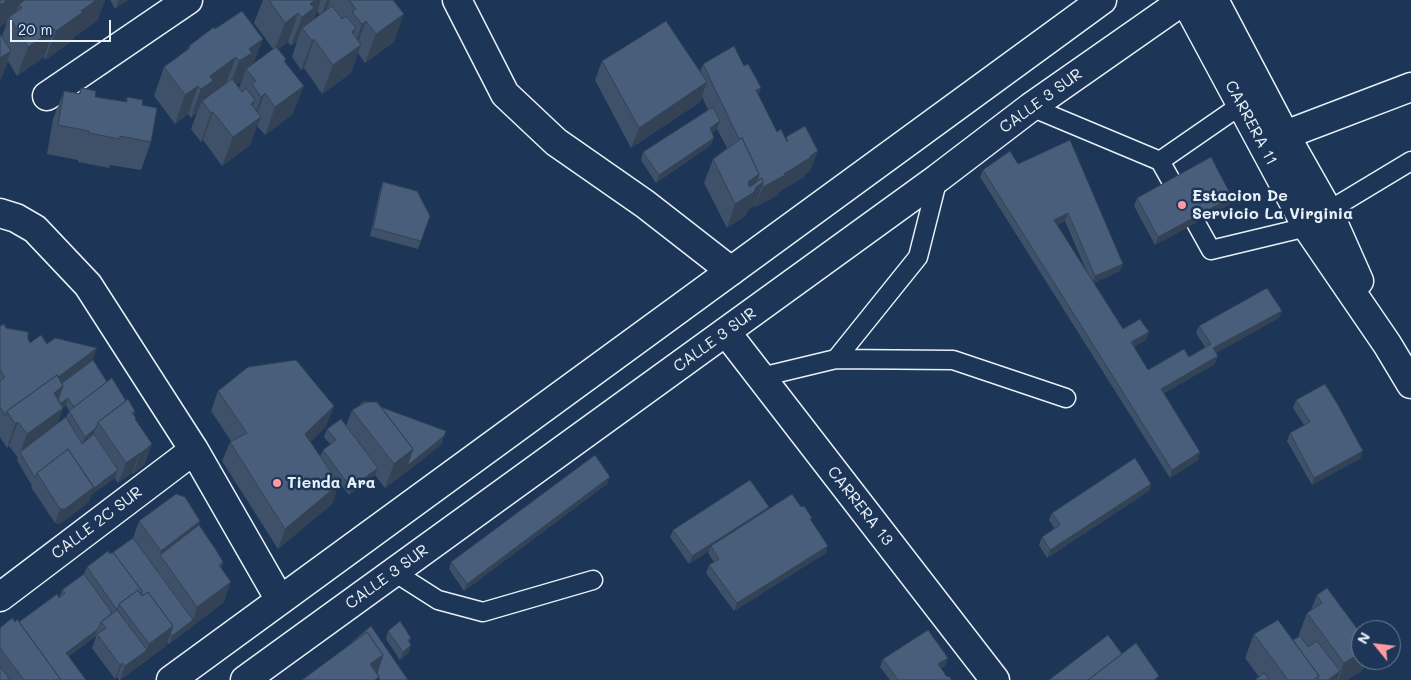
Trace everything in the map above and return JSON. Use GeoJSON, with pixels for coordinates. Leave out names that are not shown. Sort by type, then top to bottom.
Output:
{"type":"FeatureCollection","features":[{"type":"Feature","properties":{"kind":"street"},"geometry":{"type":"LineString","coordinates":[[47,96],[188,0]]}},
{"type":"Feature","properties":{"kind":"street"},"geometry":{"type":"LineString","coordinates":[[456,0],[505,94],[556,142],[645,204],[731,271]]}},
{"type":"Feature","properties":{"kind":"street"},"geometry":{"type":"LineString","coordinates":[[171,680],[1102,0]]}},
{"type":"Feature","properties":{"kind":"street","name":"CARRERA 11"},"geometry":{"type":"LineString","coordinates":[[1185,0],[1241,104],[1275,141]]}},
{"type":"Feature","properties":{"kind":"street","name":"CALLE 3 SUR"},"geometry":{"type":"LineString","coordinates":[[246,680],[938,178],[1031,107],[1185,0]]}},
{"type":"Feature","properties":{"kind":"street","name":"CARRERA 11"},"geometry":{"type":"LineString","coordinates":[[1214,0],[1275,141],[1411,384]]}},
{"type":"Feature","properties":{"kind":"street"},"geometry":{"type":"LineString","coordinates":[[1275,141],[1411,87]]}},
{"type":"Feature","properties":{"kind":"street"},"geometry":{"type":"LineString","coordinates":[[0,213],[16,218],[35,229],[88,285],[194,450],[280,600]]}},
{"type":"Feature","properties":{"kind":"street","name":"CARRERA 13"},"geometry":{"type":"LineString","coordinates":[[726,332],[995,680]]}},
{"type":"Feature","properties":{"kind":"street","name":"CALLE 2C SUR"},"geometry":{"type":"LineString","coordinates":[[0,597],[194,450]]}},
{"type":"Feature","properties":{"kind":"lane"},"geometry":{"type":"LineString","coordinates":[[1160,161],[1241,104]]}},
{"type":"Feature","properties":{"kind":"lane"},"geometry":{"type":"LineString","coordinates":[[1031,107],[1160,161],[1173,184]]}},
{"type":"Feature","properties":{"kind":"lane"},"geometry":{"type":"LineString","coordinates":[[1196,223],[1211,250],[1318,219],[1411,161]]}},
{"type":"Feature","properties":{"kind":"lane"},"geometry":{"type":"LineString","coordinates":[[836,359],[918,257],[938,178]]}},
{"type":"Feature","properties":{"kind":"lane"},"geometry":{"type":"LineString","coordinates":[[761,378],[836,359],[952,360],[1066,398]]}},
{"type":"Feature","properties":{"kind":"lane"},"geometry":{"type":"LineString","coordinates":[[394,572],[438,600],[483,612],[593,580]]}},
{"type":"Feature","properties":{"kind":"building"},"geometry":{"type":"Polygon","coordinates":[[[0,0],[8,0],[0,5],[0,0]]]}},
{"type":"Feature","properties":{"kind":"building"},"geometry":{"type":"Polygon","coordinates":[[[25,0],[96,0],[81,11],[83,12],[56,31],[54,29],[28,47],[9,17],[22,8],[19,4],[25,0]]]}},
{"type":"Feature","properties":{"kind":"building"},"geometry":{"type":"Polygon","coordinates":[[[269,0],[315,0],[310,4],[314,8],[302,17],[298,13],[285,23],[269,0]]]}},
{"type":"Feature","properties":{"kind":"building"},"geometry":{"type":"Polygon","coordinates":[[[349,0],[393,0],[404,14],[376,34],[366,21],[362,24],[352,12],[356,9],[349,0]]]}},
{"type":"Feature","properties":{"kind":"building"},"geometry":{"type":"Polygon","coordinates":[[[332,6],[342,19],[346,16],[356,28],[352,32],[361,45],[333,65],[314,39],[312,41],[302,28],[332,6]]]}},
{"type":"Feature","properties":{"kind":"building"},"geometry":{"type":"Polygon","coordinates":[[[242,11],[263,39],[249,49],[252,53],[239,61],[236,57],[210,76],[213,81],[201,89],[198,86],[185,95],[164,67],[214,27],[215,29],[242,11]]]}},
{"type":"Feature","properties":{"kind":"building"},"geometry":{"type":"Polygon","coordinates":[[[666,21],[707,82],[639,128],[602,61],[666,21]]]}},
{"type":"Feature","properties":{"kind":"building"},"geometry":{"type":"Polygon","coordinates":[[[0,34],[11,51],[0,58],[0,34]]]}},
{"type":"Feature","properties":{"kind":"building"},"geometry":{"type":"Polygon","coordinates":[[[734,46],[744,66],[748,64],[761,88],[756,90],[777,132],[781,129],[787,142],[786,137],[805,126],[818,151],[785,175],[763,187],[762,178],[759,180],[759,174],[742,138],[739,139],[703,64],[734,46]]]}},
{"type":"Feature","properties":{"kind":"building"},"geometry":{"type":"Polygon","coordinates":[[[276,47],[286,59],[284,61],[304,86],[275,107],[265,93],[261,97],[252,84],[256,81],[246,69],[276,47]]]}},
{"type":"Feature","properties":{"kind":"building"},"geometry":{"type":"Polygon","coordinates":[[[232,79],[242,92],[246,88],[255,100],[251,104],[261,117],[233,137],[202,101],[232,79]]]}},
{"type":"Feature","properties":{"kind":"building"},"geometry":{"type":"Polygon","coordinates":[[[81,88],[96,91],[95,97],[127,102],[127,97],[143,100],[142,105],[157,108],[151,142],[120,136],[120,139],[58,125],[64,91],[80,94],[81,88]]]}},
{"type":"Feature","properties":{"kind":"building"},"geometry":{"type":"Polygon","coordinates":[[[713,107],[720,121],[710,128],[714,138],[659,175],[643,152],[713,107]]]}},
{"type":"Feature","properties":{"kind":"building"},"geometry":{"type":"Polygon","coordinates":[[[742,138],[759,174],[748,182],[749,186],[762,178],[763,182],[756,187],[754,192],[735,204],[713,159],[742,138]]]}},
{"type":"Feature","properties":{"kind":"building"},"geometry":{"type":"Polygon","coordinates":[[[1070,140],[1123,264],[1095,276],[1068,213],[1054,220],[1123,329],[1140,319],[1149,332],[1131,342],[1148,370],[1184,349],[1189,357],[1211,344],[1199,326],[1267,288],[1282,311],[1213,348],[1218,356],[1161,389],[1200,452],[1172,470],[983,170],[1010,151],[1018,164],[1070,140]]]}},
{"type":"Feature","properties":{"kind":"building","name":"Estacion De Servicio La Virginia"},"geometry":{"type":"Polygon","coordinates":[[[1211,157],[1232,197],[1158,237],[1137,198],[1211,157]]]}},
{"type":"Feature","properties":{"kind":"building"},"geometry":{"type":"Polygon","coordinates":[[[383,182],[417,191],[430,216],[421,241],[373,228],[383,182]]]}},
{"type":"Feature","properties":{"kind":"building"},"geometry":{"type":"Polygon","coordinates":[[[4,324],[6,328],[28,332],[30,343],[41,335],[47,344],[55,338],[97,348],[7,411],[6,416],[0,407],[0,381],[5,377],[0,370],[0,326],[4,324]]]}},
{"type":"Feature","properties":{"kind":"building"},"geometry":{"type":"Polygon","coordinates":[[[93,360],[107,382],[74,407],[68,398],[60,404],[58,400],[63,386],[62,383],[93,360]]]}},
{"type":"Feature","properties":{"kind":"building","name":"Tienda Ara"},"geometry":{"type":"Polygon","coordinates":[[[296,360],[334,406],[305,434],[339,484],[285,529],[230,442],[247,433],[218,391],[248,367],[296,360]]]}},
{"type":"Feature","properties":{"kind":"building"},"geometry":{"type":"Polygon","coordinates":[[[57,375],[63,386],[54,393],[63,408],[27,434],[18,422],[15,424],[7,411],[57,375]]]}},
{"type":"Feature","properties":{"kind":"building"},"geometry":{"type":"Polygon","coordinates":[[[112,378],[126,401],[98,422],[96,428],[85,437],[69,411],[112,378]]]}},
{"type":"Feature","properties":{"kind":"building"},"geometry":{"type":"Polygon","coordinates":[[[1325,384],[1363,451],[1314,478],[1290,433],[1310,422],[1296,400],[1325,384]]]}},
{"type":"Feature","properties":{"kind":"building"},"geometry":{"type":"Polygon","coordinates":[[[128,399],[135,411],[132,413],[135,419],[152,444],[126,463],[98,422],[128,399]]]}},
{"type":"Feature","properties":{"kind":"building"},"geometry":{"type":"Polygon","coordinates":[[[366,402],[377,402],[413,449],[394,464],[352,410],[366,402]]]}},
{"type":"Feature","properties":{"kind":"building"},"geometry":{"type":"Polygon","coordinates":[[[381,407],[446,431],[444,436],[407,466],[413,449],[381,407]]]}},
{"type":"Feature","properties":{"kind":"building"},"geometry":{"type":"Polygon","coordinates":[[[66,417],[82,444],[94,434],[118,470],[94,488],[68,449],[37,473],[35,478],[20,452],[66,417]]]}},
{"type":"Feature","properties":{"kind":"building"},"geometry":{"type":"Polygon","coordinates":[[[341,419],[378,468],[351,488],[323,450],[336,440],[327,429],[341,419]]]}},
{"type":"Feature","properties":{"kind":"building"},"geometry":{"type":"Polygon","coordinates":[[[68,449],[94,487],[65,509],[60,509],[37,473],[68,449]]]}},
{"type":"Feature","properties":{"kind":"building"},"geometry":{"type":"Polygon","coordinates":[[[595,455],[610,477],[467,584],[451,562],[595,455]]]}},
{"type":"Feature","properties":{"kind":"building"},"geometry":{"type":"Polygon","coordinates":[[[1135,458],[1151,484],[1050,550],[1042,537],[1060,525],[1052,513],[1135,458]]]}},
{"type":"Feature","properties":{"kind":"building"},"geometry":{"type":"Polygon","coordinates":[[[750,480],[769,507],[692,556],[673,530],[750,480]]]}},
{"type":"Feature","properties":{"kind":"building"},"geometry":{"type":"Polygon","coordinates":[[[176,494],[185,497],[200,521],[161,551],[139,521],[176,494]]]}},
{"type":"Feature","properties":{"kind":"building"},"geometry":{"type":"Polygon","coordinates":[[[792,494],[801,507],[804,506],[812,518],[810,519],[828,546],[737,603],[709,565],[719,559],[711,546],[792,494]]]}},
{"type":"Feature","properties":{"kind":"building"},"geometry":{"type":"Polygon","coordinates":[[[199,525],[223,562],[219,565],[231,582],[197,607],[160,555],[199,525]]]}},
{"type":"Feature","properties":{"kind":"building"},"geometry":{"type":"Polygon","coordinates":[[[133,538],[193,620],[172,636],[170,634],[173,626],[148,592],[141,595],[142,591],[113,552],[133,538]]]}},
{"type":"Feature","properties":{"kind":"building"},"geometry":{"type":"Polygon","coordinates":[[[108,551],[110,554],[113,552],[142,591],[140,593],[138,590],[119,604],[117,610],[87,567],[108,551]]]}},
{"type":"Feature","properties":{"kind":"building"},"geometry":{"type":"Polygon","coordinates":[[[84,574],[112,613],[101,622],[98,629],[66,653],[86,680],[61,680],[19,622],[57,594],[59,598],[65,593],[62,590],[84,574]]]}},
{"type":"Feature","properties":{"kind":"building"},"geometry":{"type":"Polygon","coordinates":[[[1327,588],[1351,620],[1351,659],[1344,663],[1307,613],[1322,603],[1317,595],[1327,588]]]}},
{"type":"Feature","properties":{"kind":"building"},"geometry":{"type":"Polygon","coordinates":[[[138,590],[142,596],[148,592],[173,626],[149,644],[119,604],[138,590]]]}},
{"type":"Feature","properties":{"kind":"building"},"geometry":{"type":"Polygon","coordinates":[[[117,610],[147,650],[125,666],[122,663],[120,665],[97,634],[106,628],[101,622],[117,610]]]}},
{"type":"Feature","properties":{"kind":"building"},"geometry":{"type":"Polygon","coordinates":[[[12,618],[15,622],[17,619],[61,680],[24,680],[0,648],[0,628],[12,618]]]}},
{"type":"Feature","properties":{"kind":"building"},"geometry":{"type":"Polygon","coordinates":[[[1278,620],[1319,676],[1313,680],[1288,680],[1254,634],[1278,620]]]}},
{"type":"Feature","properties":{"kind":"building"},"geometry":{"type":"Polygon","coordinates":[[[400,621],[411,638],[408,640],[411,645],[403,652],[388,631],[400,621]]]}},
{"type":"Feature","properties":{"kind":"building"},"geometry":{"type":"Polygon","coordinates":[[[371,626],[408,680],[379,680],[377,673],[383,655],[367,632],[352,643],[371,626]]]}},
{"type":"Feature","properties":{"kind":"building"},"geometry":{"type":"Polygon","coordinates":[[[928,630],[948,658],[938,664],[947,677],[949,676],[952,680],[898,680],[883,659],[928,630]]]}},
{"type":"Feature","properties":{"kind":"building"},"geometry":{"type":"Polygon","coordinates":[[[367,632],[383,655],[370,664],[379,677],[375,680],[302,680],[367,632]]]}},
{"type":"Feature","properties":{"kind":"building"},"geometry":{"type":"Polygon","coordinates":[[[1108,635],[1122,654],[1088,680],[1049,680],[1108,635]]]}},
{"type":"Feature","properties":{"kind":"building"},"geometry":{"type":"Polygon","coordinates":[[[1300,636],[1308,647],[1317,641],[1340,671],[1328,680],[1318,680],[1319,676],[1293,640],[1300,636]]]}},
{"type":"Feature","properties":{"kind":"building"},"geometry":{"type":"Polygon","coordinates":[[[1136,643],[1159,676],[1154,680],[1088,680],[1136,643]]]}},
{"type":"Feature","properties":{"kind":"building"},"geometry":{"type":"Polygon","coordinates":[[[0,666],[10,680],[0,680],[0,666]]]}},
{"type":"Feature","properties":{"kind":"building"},"geometry":{"type":"Polygon","coordinates":[[[1264,673],[1269,680],[1255,680],[1264,673]]]}},
{"type":"Feature","properties":{"kind":"place","name":"Estacion De Servicio La Virginia"},"geometry":{"type":"Point","coordinates":[1182,205]}},
{"type":"Feature","properties":{"kind":"place","name":"Tienda Ara"},"geometry":{"type":"Point","coordinates":[277,483]}}]}
